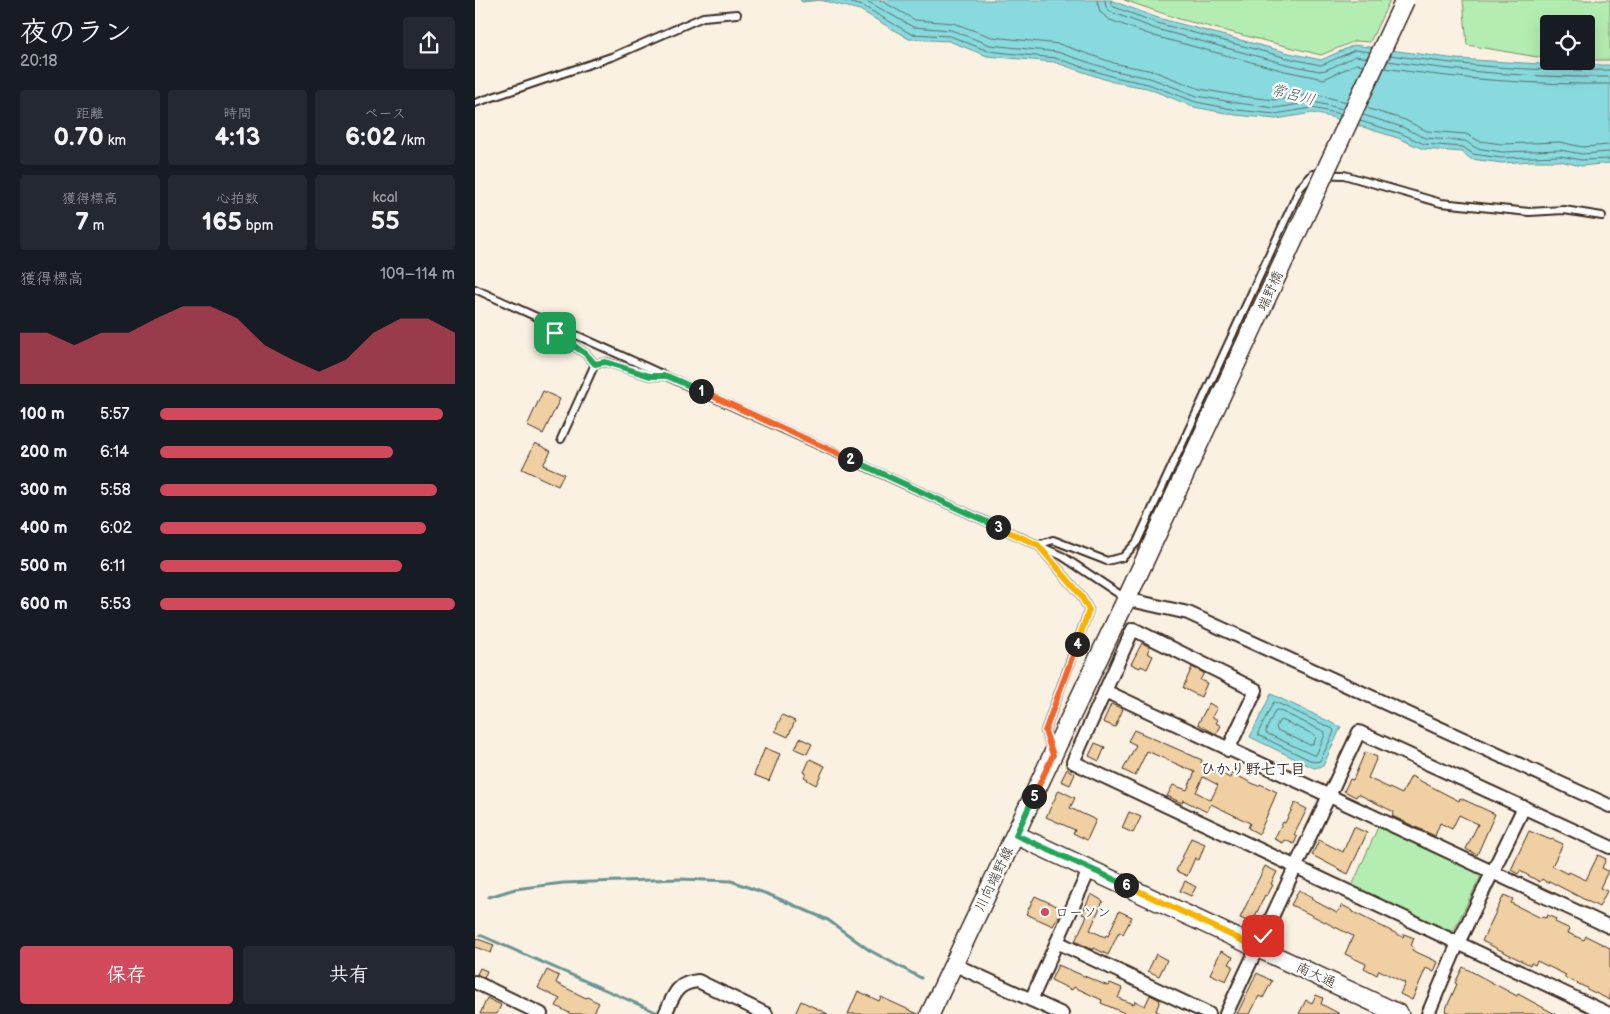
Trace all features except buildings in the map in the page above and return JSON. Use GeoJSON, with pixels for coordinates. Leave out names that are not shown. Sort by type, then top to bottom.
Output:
{"type":"FeatureCollection","features":[{"type":"Feature","properties":{"kind":"main road","name":"端野橋"},"geometry":{"type":"LineString","coordinates":[[1135,581],[1405,0]]}},
{"type":"Feature","properties":{"kind":"main road","name":"川向端野線"},"geometry":{"type":"LineString","coordinates":[[930,1014],[1135,581]]}},
{"type":"Feature","properties":{"kind":"main road","name":"南大通"},"geometry":{"type":"LineString","coordinates":[[1016,835],[1399,1014]]}},
{"type":"Feature","properties":{"kind":"street"},"geometry":{"type":"LineString","coordinates":[[1126,599],[1188,613],[1610,806]]}},
{"type":"Feature","properties":{"kind":"street"},"geometry":{"type":"LineString","coordinates":[[1228,750],[1256,690],[1133,629],[1073,762],[1609,1014]]}},
{"type":"Feature","properties":{"kind":"street"},"geometry":{"type":"LineString","coordinates":[[1105,691],[1610,927]]}},
{"type":"Feature","properties":{"kind":"street"},"geometry":{"type":"LineString","coordinates":[[1227,1014],[1359,732],[1610,847]]}},
{"type":"Feature","properties":{"kind":"street"},"geometry":{"type":"LineString","coordinates":[[1428,1014],[1458,943],[1525,807]]}},
{"type":"Feature","properties":{"kind":"street"},"geometry":{"type":"LineString","coordinates":[[1031,1000],[1090,868]]}},
{"type":"Feature","properties":{"kind":"street"},"geometry":{"type":"LineString","coordinates":[[1057,942],[1209,1014]]}},
{"type":"Feature","properties":{"kind":"street"},"geometry":{"type":"LineString","coordinates":[[953,964],[1062,1014]]}},
{"type":"Feature","properties":{"kind":"street"},"geometry":{"type":"LineString","coordinates":[[665,1014],[678,988],[687,982],[698,981],[766,1014]]}},
{"type":"Feature","properties":{"kind":"street"},"geometry":{"type":"LineString","coordinates":[[475,982],[541,1014]]}},
{"type":"Feature","properties":{"kind":"lane"},"geometry":{"type":"LineString","coordinates":[[475,103],[614,56],[703,17],[737,14]]}},
{"type":"Feature","properties":{"kind":"lane"},"geometry":{"type":"LineString","coordinates":[[1038,545],[1053,540],[1107,561],[1123,557],[1137,542],[1300,188],[1313,174],[1344,175],[1441,203],[1529,212],[1565,210],[1602,216]]}},
{"type":"Feature","properties":{"kind":"lane"},"geometry":{"type":"LineString","coordinates":[[475,288],[1062,556],[1126,599]]}},
{"type":"Feature","properties":{"kind":"lane"},"geometry":{"type":"LineString","coordinates":[[547,321],[555,333],[586,354],[595,364]]}},
{"type":"Feature","properties":{"kind":"lane"},"geometry":{"type":"LineString","coordinates":[[595,364],[605,362],[650,376],[667,376]]}},
{"type":"Feature","properties":{"kind":"lane"},"geometry":{"type":"LineString","coordinates":[[561,439],[595,364]]}},
{"type":"Feature","properties":{"kind":"lane"},"geometry":{"type":"LineString","coordinates":[[1038,545],[1080,594],[1089,610],[1045,731],[1053,755]]}},
{"type":"Feature","properties":{"kind":"green space"},"geometry":{"type":"Polygon","coordinates":[[[1124,0],[1390,0],[1370,42],[1355,41],[1321,55],[1179,19],[1124,0]]]}},
{"type":"Feature","properties":{"kind":"green space"},"geometry":{"type":"Polygon","coordinates":[[[1463,0],[1610,0],[1610,60],[1595,60],[1595,15],[1540,15],[1540,57],[1467,45],[1463,0]]]}},
{"type":"Feature","properties":{"kind":"green space"},"geometry":{"type":"Polygon","coordinates":[[[1378,827],[1482,874],[1453,932],[1352,886],[1378,827]]]}},
{"type":"Feature","properties":{"kind":"water"},"geometry":{"type":"Polygon","coordinates":[[[800,0],[820,0],[802,2],[800,0]]]}},
{"type":"Feature","properties":{"kind":"water","name":"常呂川"},"geometry":{"type":"Polygon","coordinates":[[[820,0],[1110,0],[1158,18],[1321,60],[1354,45],[1456,59],[1540,64],[1540,70],[1595,70],[1595,65],[1610,65],[1610,163],[1581,166],[1560,161],[1502,163],[1471,159],[1462,152],[1423,149],[1398,138],[1312,113],[1276,119],[1236,115],[1194,107],[1147,88],[1113,82],[1054,62],[987,56],[949,41],[909,39],[860,10],[820,0]]]}},
{"type":"Feature","properties":{"kind":"water"},"geometry":{"type":"Polygon","coordinates":[[[1271,694],[1341,727],[1323,766],[1314,768],[1250,737],[1271,694]]]}},
{"type":"Feature","properties":{"kind":"waterway"},"geometry":{"type":"LineString","coordinates":[[489,897],[515,889],[563,883],[680,879],[731,881],[770,895],[828,920],[869,950],[921,978]]}},
{"type":"Feature","properties":{"kind":"waterway"},"geometry":{"type":"LineString","coordinates":[[480,935],[656,1012]]}},
{"type":"Feature","properties":{"kind":"place","name":"ローソン"},"geometry":{"type":"Point","coordinates":[1045,912]}},
{"type":"Feature","properties":{"kind":"district","name":"ひかり野七丁目"},"geometry":{"type":"Point","coordinates":[1253,769]}},
{"type":"Feature","properties":{"kind":"route"},"geometry":{"type":"LineString","coordinates":[[555,333],[586,354],[595,364],[605,362],[650,376],[667,376],[1038,545],[1080,594],[1089,610],[1045,731],[1053,755],[1016,835],[1258,948],[1263,936]]}}]}
